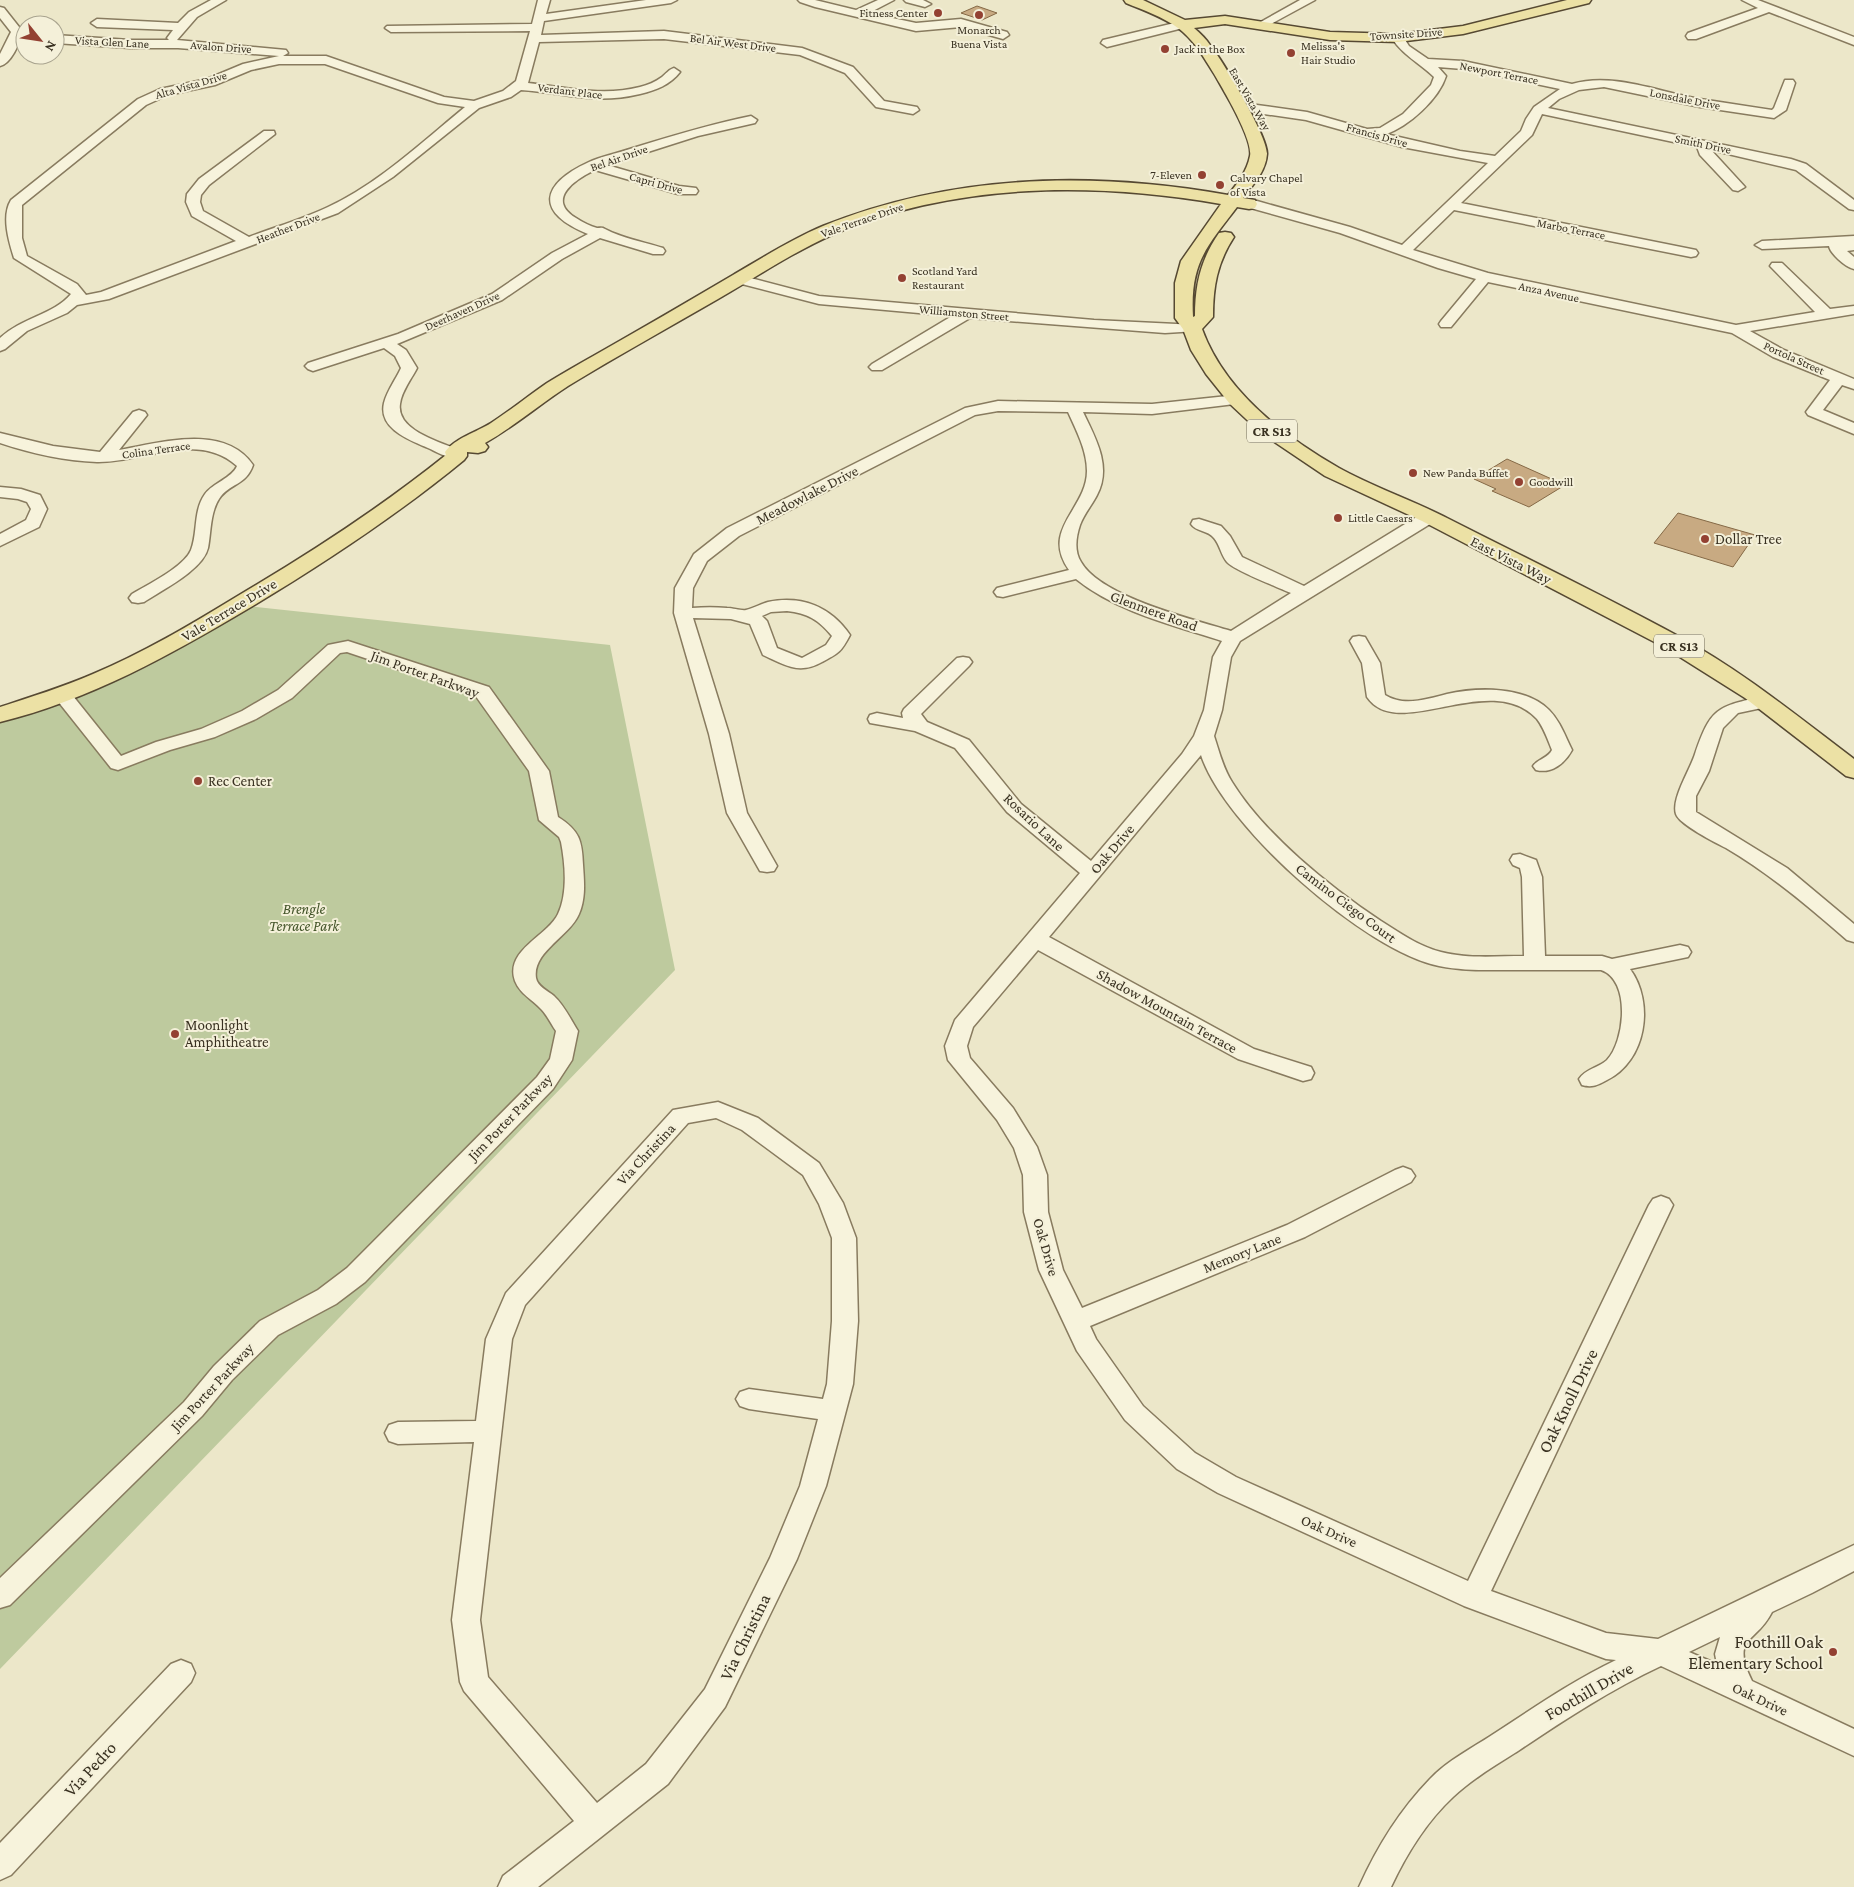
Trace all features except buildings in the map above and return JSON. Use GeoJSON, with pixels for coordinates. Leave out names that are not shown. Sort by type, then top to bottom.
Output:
{"type":"FeatureCollection","features":[{"type":"Feature","properties":{"kind":"main road","name":"East Vista Way"},"geometry":{"type":"LineString","coordinates":[[1131,0],[1188,24],[1212,39],[1222,52],[1267,126],[1255,118],[1242,98],[1233,96]]}},
{"type":"Feature","properties":{"kind":"main road","name":"East Vista Way"},"geometry":{"type":"LineString","coordinates":[[1148,0],[1172,10],[1188,24],[1204,46],[1249,123],[1256,139],[1259,154],[1252,176],[1205,237],[1190,261],[1182,298],[1184,318],[1192,328],[1200,350],[1237,400],[1268,429],[1332,472],[1429,517],[1672,642],[1764,702],[1854,771]]}},
{"type":"Feature","properties":{"kind":"main road","name":"Townsite Drive"},"geometry":{"type":"LineString","coordinates":[[1188,24],[1226,20],[1263,24],[1330,36],[1398,38],[1463,30],[1584,0]]}},
{"type":"Feature","properties":{"kind":"main road","name":"Vale Terrace Drive"},"geometry":{"type":"LineString","coordinates":[[0,715],[62,695],[115,673],[160,651],[331,549],[556,386],[796,246],[849,222],[894,208],[961,194],[1043,186],[1134,187],[1252,204]]}},
{"type":"Feature","properties":{"kind":"main road"},"geometry":{"type":"LineString","coordinates":[[1192,328],[1204,317],[1203,287],[1213,255],[1262,189]]}},
{"type":"Feature","properties":{"kind":"street","name":"Avalon Drive"},"geometry":{"type":"LineString","coordinates":[[170,44],[194,13],[220,0]]}},
{"type":"Feature","properties":{"kind":"street"},"geometry":{"type":"LineString","coordinates":[[520,86],[544,0]]}},
{"type":"Feature","properties":{"kind":"street"},"geometry":{"type":"LineString","coordinates":[[391,28],[538,22],[617,3],[671,0]]}},
{"type":"Feature","properties":{"kind":"street"},"geometry":{"type":"LineString","coordinates":[[804,0],[916,27],[961,23],[1003,35]]}},
{"type":"Feature","properties":{"kind":"street"},"geometry":{"type":"LineString","coordinates":[[856,14],[888,0]]}},
{"type":"Feature","properties":{"kind":"street"},"geometry":{"type":"LineString","coordinates":[[910,0],[925,4]]}},
{"type":"Feature","properties":{"kind":"street"},"geometry":{"type":"LineString","coordinates":[[1263,24],[1309,0]]}},
{"type":"Feature","properties":{"kind":"street"},"geometry":{"type":"LineString","coordinates":[[1748,0],[1854,41]]}},
{"type":"Feature","properties":{"kind":"street"},"geometry":{"type":"LineString","coordinates":[[1692,36],[1769,8]]}},
{"type":"Feature","properties":{"kind":"street"},"geometry":{"type":"LineString","coordinates":[[0,10],[17,32],[10,49],[0,62]]}},
{"type":"Feature","properties":{"kind":"street","name":"Avalon Drive"},"geometry":{"type":"LineString","coordinates":[[97,22],[182,27]]}},
{"type":"Feature","properties":{"kind":"street","name":"Townsite Drive"},"geometry":{"type":"LineString","coordinates":[[1107,42],[1188,24]]}},
{"type":"Feature","properties":{"kind":"street","name":"Bel Air West Drive"},"geometry":{"type":"LineString","coordinates":[[534,39],[664,35],[802,52],[849,70],[880,104],[913,110]]}},
{"type":"Feature","properties":{"kind":"street"},"geometry":{"type":"LineString","coordinates":[[1367,131],[1378,132],[1395,127],[1437,86],[1440,76],[1404,48],[1398,38]]}},
{"type":"Feature","properties":{"kind":"street","name":"Vista Glen Lane"},"geometry":{"type":"LineString","coordinates":[[65,40],[130,44],[170,44]]}},
{"type":"Feature","properties":{"kind":"street","name":"Avalon Drive"},"geometry":{"type":"LineString","coordinates":[[170,44],[274,52],[287,55],[290,59]]}},
{"type":"Feature","properties":{"kind":"street","name":"Alta Vista Drive"},"geometry":{"type":"LineString","coordinates":[[0,215],[14,207],[25,195],[123,115],[148,98],[164,92],[211,82],[260,63],[290,59],[326,60],[442,100],[475,105],[507,94],[520,86]]}},
{"type":"Feature","properties":{"kind":"street","name":"Newport Terrace"},"geometry":{"type":"LineString","coordinates":[[1424,62],[1463,64],[1573,88]]}},
{"type":"Feature","properties":{"kind":"street","name":"Verdant Place"},"geometry":{"type":"LineString","coordinates":[[520,86],[536,86],[592,96],[611,96],[655,86],[668,80],[674,72]]}},
{"type":"Feature","properties":{"kind":"street","name":"Lonsdale Drive"},"geometry":{"type":"LineString","coordinates":[[1573,88],[1595,82],[1700,103],[1774,114],[1780,110],[1789,84]]}},
{"type":"Feature","properties":{"kind":"street"},"geometry":{"type":"LineString","coordinates":[[1405,250],[1527,132],[1533,116],[1555,96],[1573,88]]}},
{"type":"Feature","properties":{"kind":"street","name":"Heather Drive"},"geometry":{"type":"LineString","coordinates":[[75,300],[104,296],[249,243],[332,210],[364,193],[387,177],[475,105]]}},
{"type":"Feature","properties":{"kind":"street","name":"Francis Drive"},"geometry":{"type":"LineString","coordinates":[[1257,109],[1308,116],[1412,145],[1460,155],[1498,160]]}},
{"type":"Feature","properties":{"kind":"street","name":"Smith Drive"},"geometry":{"type":"LineString","coordinates":[[1540,110],[1786,162],[1801,167],[1854,206]]}},
{"type":"Feature","properties":{"kind":"street","name":"Bel Air Drive"},"geometry":{"type":"LineString","coordinates":[[658,251],[577,224],[563,215],[558,208],[556,197],[560,187],[593,165],[712,127],[751,120]]}},
{"type":"Feature","properties":{"kind":"street"},"geometry":{"type":"LineString","coordinates":[[249,243],[197,213],[193,202],[194,194],[204,182],[269,134]]}},
{"type":"Feature","properties":{"kind":"street"},"geometry":{"type":"LineString","coordinates":[[1702,143],[1705,152],[1738,187]]}},
{"type":"Feature","properties":{"kind":"street","name":"Capri Drive"},"geometry":{"type":"LineString","coordinates":[[593,165],[678,190],[691,191]]}},
{"type":"Feature","properties":{"kind":"street","name":"Anza Avenue"},"geometry":{"type":"LineString","coordinates":[[1252,204],[1345,230],[1443,265],[1485,277],[1673,318],[1736,329],[1854,310]]}},
{"type":"Feature","properties":{"kind":"street","name":"Marbo Terrace"},"geometry":{"type":"LineString","coordinates":[[1451,205],[1691,253]]}},
{"type":"Feature","properties":{"kind":"street"},"geometry":{"type":"LineString","coordinates":[[0,346],[10,335],[23,326],[65,309],[79,294],[72,287],[21,258],[15,238],[14,207]]}},
{"type":"Feature","properties":{"kind":"street","name":"Deerhaven Drive"},"geometry":{"type":"LineString","coordinates":[[313,366],[386,343],[497,297],[557,256],[601,232]]}},
{"type":"Feature","properties":{"kind":"street"},"geometry":{"type":"LineString","coordinates":[[1762,245],[1854,240]]}},
{"type":"Feature","properties":{"kind":"street"},"geometry":{"type":"LineString","coordinates":[[1854,246],[1835,247],[1854,265]]}},
{"type":"Feature","properties":{"kind":"street"},"geometry":{"type":"LineString","coordinates":[[1777,266],[1826,314]]}},
{"type":"Feature","properties":{"kind":"street"},"geometry":{"type":"LineString","coordinates":[[1446,324],[1485,277]]}},
{"type":"Feature","properties":{"kind":"street","name":"Williamston Street"},"geometry":{"type":"LineString","coordinates":[[739,279],[819,300],[1165,329],[1192,328]]}},
{"type":"Feature","properties":{"kind":"street"},"geometry":{"type":"LineString","coordinates":[[877,367],[967,313]]}},
{"type":"Feature","properties":{"kind":"street","name":"Portola Street"},"geometry":{"type":"LineString","coordinates":[[1736,329],[1763,345],[1854,384]]}},
{"type":"Feature","properties":{"kind":"street"},"geometry":{"type":"LineString","coordinates":[[386,343],[401,353],[409,368],[392,403],[393,417],[406,432],[464,451]]}},
{"type":"Feature","properties":{"kind":"street"},"geometry":{"type":"LineString","coordinates":[[1839,378],[1814,412],[1854,429]]}},
{"type":"Feature","properties":{"kind":"street","name":"Meadowlake Drive"},"geometry":{"type":"LineString","coordinates":[[767,866],[736,813],[719,734],[683,613],[684,588],[700,558],[733,532],[971,411],[998,406],[1074,409],[1152,409],[1237,400]]}},
{"type":"Feature","properties":{"kind":"street","name":"Glenmere Road"},"geometry":{"type":"LineString","coordinates":[[1074,409],[1091,448],[1096,469],[1092,490],[1072,525],[1067,547],[1072,563],[1097,589],[1121,601],[1233,638]]}},
{"type":"Feature","properties":{"kind":"street"},"geometry":{"type":"LineString","coordinates":[[105,457],[139,415]]}},
{"type":"Feature","properties":{"kind":"street","name":"Colina Terrace"},"geometry":{"type":"LineString","coordinates":[[0,438],[83,456],[105,457],[180,444],[206,444],[227,451],[242,460],[245,464],[242,474],[220,489],[209,501],[199,551],[194,558],[183,568],[138,598]]}},
{"type":"Feature","properties":{"kind":"street"},"geometry":{"type":"LineString","coordinates":[[0,492],[21,494],[34,500],[39,509],[33,523],[0,541]]}},
{"type":"Feature","properties":{"kind":"street","name":"Oak Drive"},"geometry":{"type":"LineString","coordinates":[[1429,517],[1233,638],[1222,658],[1213,710],[1204,736],[1189,758],[963,1025],[956,1046],[958,1060],[1005,1114],[1025,1147],[1035,1175],[1036,1212],[1050,1270],[1086,1344],[1134,1413],[1186,1461],[1227,1485],[1474,1597],[1606,1646],[1661,1652],[1854,1744]]}},
{"type":"Feature","properties":{"kind":"street"},"geometry":{"type":"LineString","coordinates":[[1199,524],[1216,530],[1222,536],[1230,557],[1236,561],[1306,593]]}},
{"type":"Feature","properties":{"kind":"street"},"geometry":{"type":"LineString","coordinates":[[1003,592],[1080,573]]}},
{"type":"Feature","properties":{"kind":"street"},"geometry":{"type":"LineString","coordinates":[[683,613],[730,613],[749,616],[758,621],[769,651],[794,662],[805,664],[833,649],[841,635],[826,618],[812,611],[775,606],[762,609],[749,616]]}},
{"type":"Feature","properties":{"kind":"street"},"geometry":{"type":"LineString","coordinates":[[1360,641],[1371,663],[1376,696],[1382,703],[1397,707],[1420,706],[1473,694],[1492,694],[1533,707],[1544,715],[1562,750],[1558,758],[1542,766]]}},
{"type":"Feature","properties":{"kind":"street","name":"Jim Porter Parkway"},"geometry":{"type":"LineString","coordinates":[[0,1596],[193,1409],[223,1373],[269,1328],[327,1297],[356,1275],[545,1083],[561,1060],[567,1031],[549,1004],[534,993],[525,979],[526,964],[532,953],[565,921],[575,898],[572,843],[566,830],[549,820],[539,770],[482,691],[348,646],[334,649],[285,694],[249,716],[208,733],[163,746],[118,764],[62,695]]}},
{"type":"Feature","properties":{"kind":"street"},"geometry":{"type":"LineString","coordinates":[[920,726],[913,720],[911,713],[963,662]]}},
{"type":"Feature","properties":{"kind":"street"},"geometry":{"type":"LineString","coordinates":[[1764,702],[1732,709],[1714,726],[1699,771],[1686,796],[1686,814],[1704,828],[1766,864],[1795,884],[1854,935]]}},
{"type":"Feature","properties":{"kind":"street"},"geometry":{"type":"LineString","coordinates":[[877,720],[920,726]]}},
{"type":"Feature","properties":{"kind":"street","name":"Rosario Lane"},"geometry":{"type":"LineString","coordinates":[[920,726],[962,744],[1014,808],[1092,872]]}},
{"type":"Feature","properties":{"kind":"street","name":"Camino Ciego Court"},"geometry":{"type":"LineString","coordinates":[[1204,736],[1222,782],[1243,811],[1288,860],[1350,910],[1406,947],[1439,959],[1475,963],[1602,962],[1612,966],[1680,952]]}},
{"type":"Feature","properties":{"kind":"street"},"geometry":{"type":"LineString","coordinates":[[1520,860],[1529,865],[1532,877],[1535,963]]}},
{"type":"Feature","properties":{"kind":"street","name":"Shadow Mountain Terrace"},"geometry":{"type":"LineString","coordinates":[[1035,939],[1246,1054],[1303,1073]]}},
{"type":"Feature","properties":{"kind":"street"},"geometry":{"type":"LineString","coordinates":[[1590,1079],[1615,1065],[1631,1036],[1632,1012],[1627,979],[1617,968],[1612,966]]}},
{"type":"Feature","properties":{"kind":"street","name":"Via Christina"},"geometry":{"type":"LineString","coordinates":[[514,1887],[595,1824],[657,1774],[715,1698],[783,1559],[813,1486],[834,1411],[840,1384],[845,1330],[846,1276],[844,1238],[831,1203],[811,1169],[750,1124],[718,1110],[681,1116],[515,1300],[499,1339],[466,1620],[474,1682],[595,1824]]}},
{"type":"Feature","properties":{"kind":"street","name":"Memory Lane"},"geometry":{"type":"LineString","coordinates":[[1076,1321],[1296,1231],[1403,1176]]}},
{"type":"Feature","properties":{"kind":"street","name":"Oak Knoll Drive"},"geometry":{"type":"LineString","coordinates":[[1474,1597],[1661,1205]]}},
{"type":"Feature","properties":{"kind":"street"},"geometry":{"type":"LineString","coordinates":[[748,1399],[834,1411]]}},
{"type":"Feature","properties":{"kind":"street"},"geometry":{"type":"LineString","coordinates":[[398,1433],[488,1431]]}},
{"type":"Feature","properties":{"kind":"street","name":"Foothill Drive"},"geometry":{"type":"LineString","coordinates":[[1375,1887],[1390,1856],[1419,1813],[1442,1786],[1470,1766],[1570,1700],[1615,1674],[1768,1600],[1802,1586],[1854,1557]]}},
{"type":"Feature","properties":{"kind":"street"},"geometry":{"type":"LineString","coordinates":[[1742,1690],[1730,1667],[1728,1657],[1731,1639],[1768,1600]]}},
{"type":"Feature","properties":{"kind":"street","name":"Via Pedro"},"geometry":{"type":"LineString","coordinates":[[0,1865],[181,1673]]}},
{"type":"Feature","properties":{"kind":"green space","name":"Brengle Terrace Park"},"geometry":{"type":"Polygon","coordinates":[[[238,605],[610,645],[675,970],[0,1669],[0,715],[62,695],[238,605]]]}},
{"type":"Feature","properties":{"kind":"place","name":"Fitness Center"},"geometry":{"type":"Point","coordinates":[938,13]}},
{"type":"Feature","properties":{"kind":"place","name":"Monarch Buena Vista"},"geometry":{"type":"Point","coordinates":[979,15]}},
{"type":"Feature","properties":{"kind":"place","name":"Jack in the Box"},"geometry":{"type":"Point","coordinates":[1165,49]}},
{"type":"Feature","properties":{"kind":"place","name":"Melissa's Hair Studio"},"geometry":{"type":"Point","coordinates":[1291,53]}},
{"type":"Feature","properties":{"kind":"place","name":"7-Eleven"},"geometry":{"type":"Point","coordinates":[1202,175]}},
{"type":"Feature","properties":{"kind":"place","name":"Calvary Chapel of Vista"},"geometry":{"type":"Point","coordinates":[1220,185]}},
{"type":"Feature","properties":{"kind":"place","name":"Scotland Yard Restaurant"},"geometry":{"type":"Point","coordinates":[902,278]}},
{"type":"Feature","properties":{"kind":"place","name":"New Panda Buffet"},"geometry":{"type":"Point","coordinates":[1413,473]}},
{"type":"Feature","properties":{"kind":"place","name":"Goodwill"},"geometry":{"type":"Point","coordinates":[1519,482]}},
{"type":"Feature","properties":{"kind":"place","name":"Little Caesars"},"geometry":{"type":"Point","coordinates":[1338,518]}},
{"type":"Feature","properties":{"kind":"place","name":"Dollar Tree"},"geometry":{"type":"Point","coordinates":[1705,539]}},
{"type":"Feature","properties":{"kind":"place","name":"Rec Center"},"geometry":{"type":"Point","coordinates":[198,781]}},
{"type":"Feature","properties":{"kind":"place","name":"Moonlight Amphitheatre"},"geometry":{"type":"Point","coordinates":[175,1034]}},
{"type":"Feature","properties":{"kind":"place","name":"Foothill Oak Elementary School"},"geometry":{"type":"Point","coordinates":[1833,1652]}}]}
